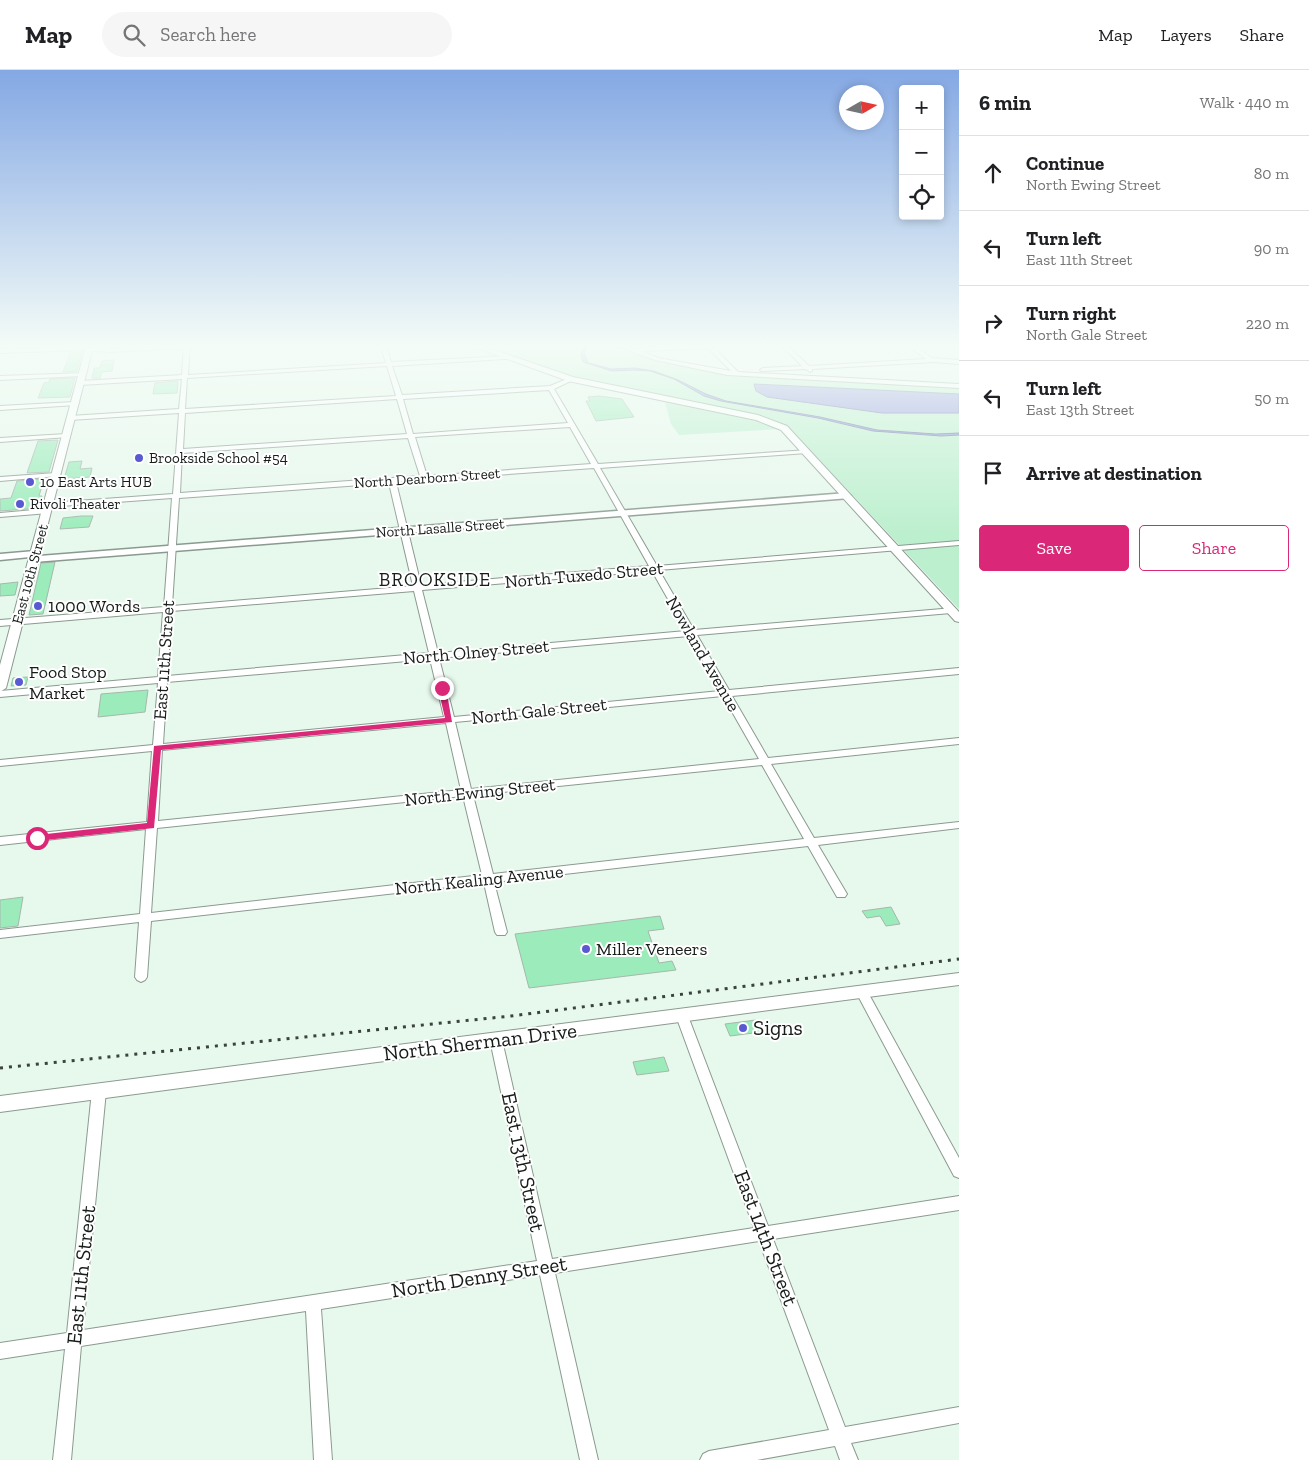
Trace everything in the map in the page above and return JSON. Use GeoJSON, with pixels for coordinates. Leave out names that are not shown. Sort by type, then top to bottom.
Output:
{"type":"FeatureCollection","features":[{"type":"Feature","properties":{"kind":"main road","name":"East 10th Street"},"geometry":{"type":"LineString","coordinates":[[0,688],[73,409]]}},
{"type":"Feature","properties":{"kind":"main road"},"geometry":{"type":"LineString","coordinates":[[713,409],[766,420],[787,430],[955,614]]}},
{"type":"Feature","properties":{"kind":"main road","name":"North Sherman Drive"},"geometry":{"type":"LineString","coordinates":[[0,1104],[959,980]]}},
{"type":"Feature","properties":{"kind":"street"},"geometry":{"type":"LineString","coordinates":[[70,418],[215,409]]}},
{"type":"Feature","properties":{"kind":"street"},"geometry":{"type":"LineString","coordinates":[[403,409],[424,479]]}},
{"type":"Feature","properties":{"kind":"street","name":"Nowland Avenue"},"geometry":{"type":"LineString","coordinates":[[563,409],[841,894]]}},
{"type":"Feature","properties":{"kind":"street","name":"East 11th Street"},"geometry":{"type":"LineString","coordinates":[[141,977],[182,411]]}},
{"type":"Feature","properties":{"kind":"street"},"geometry":{"type":"LineString","coordinates":[[179,451],[572,425]]}},
{"type":"Feature","properties":{"kind":"street"},"geometry":{"type":"LineString","coordinates":[[0,440],[66,436]]}},
{"type":"Feature","properties":{"kind":"street","name":"North Dearborn Street"},"geometry":{"type":"LineString","coordinates":[[0,515],[47,508],[176,496],[807,452]]}},
{"type":"Feature","properties":{"kind":"street"},"geometry":{"type":"LineString","coordinates":[[0,478],[56,475]]}},
{"type":"Feature","properties":{"kind":"street"},"geometry":{"type":"LineString","coordinates":[[392,481],[501,932]]}},
{"type":"Feature","properties":{"kind":"street","name":"North Lasalle Street"},"geometry":{"type":"LineString","coordinates":[[0,557],[34,557],[172,548],[847,496]]}},
{"type":"Feature","properties":{"kind":"street","name":"North Tuxedo Street"},"geometry":{"type":"LineString","coordinates":[[0,623],[959,543]]}},
{"type":"Feature","properties":{"kind":"street","name":"North Olney Street"},"geometry":{"type":"LineString","coordinates":[[0,694],[691,633],[955,614]]}},
{"type":"Feature","properties":{"kind":"street","name":"North Gale Street"},"geometry":{"type":"LineString","coordinates":[[0,763],[959,671]]}},
{"type":"Feature","properties":{"kind":"street","name":"North Ewing Street"},"geometry":{"type":"LineString","coordinates":[[0,842],[959,742]]}},
{"type":"Feature","properties":{"kind":"street","name":"North Kealing Avenue"},"geometry":{"type":"LineString","coordinates":[[0,934],[959,825]]}},
{"type":"Feature","properties":{"kind":"street"},"geometry":{"type":"LineString","coordinates":[[862,992],[959,1172]]}},
{"type":"Feature","properties":{"kind":"street","name":"East 14th Street"},"geometry":{"type":"LineString","coordinates":[[682,1016],[849,1460]]}},
{"type":"Feature","properties":{"kind":"street","name":"East 13th Street"},"geometry":{"type":"LineString","coordinates":[[496,1040],[589,1460]]}},
{"type":"Feature","properties":{"kind":"street","name":"East 11th Street"},"geometry":{"type":"LineString","coordinates":[[62,1460],[99,1091]]}},
{"type":"Feature","properties":{"kind":"street","name":"North Denny Street"},"geometry":{"type":"LineString","coordinates":[[0,1351],[959,1203]]}},
{"type":"Feature","properties":{"kind":"street"},"geometry":{"type":"LineString","coordinates":[[313,1303],[323,1460]]}},
{"type":"Feature","properties":{"kind":"street"},"geometry":{"type":"LineString","coordinates":[[709,1460],[959,1415]]}},
{"type":"Feature","properties":{"kind":"green space"},"geometry":{"type":"Polygon","coordinates":[[[667,409],[699,409],[763,422],[780,429],[679,435],[671,424],[667,409]]]}},
{"type":"Feature","properties":{"kind":"green space"},"geometry":{"type":"Polygon","coordinates":[[[724,409],[959,409],[959,609],[789,427],[768,418],[724,409]]]}},
{"type":"Feature","properties":{"kind":"water"},"geometry":{"type":"Polygon","coordinates":[[[766,409],[820,417],[877,430],[936,434],[959,433],[959,435],[941,436],[873,431],[818,418],[766,409]]]}},
{"type":"Feature","properties":{"kind":"water"},"geometry":{"type":"Polygon","coordinates":[[[852,409],[959,409],[959,413],[882,413],[852,409]]]}},
{"type":"Feature","properties":{"kind":"building"},"geometry":{"type":"Polygon","coordinates":[[[590,409],[629,409],[634,417],[596,421],[590,409]]]}},
{"type":"Feature","properties":{"kind":"building"},"geometry":{"type":"Polygon","coordinates":[[[58,440],[49,472],[27,473],[38,441],[58,440]]]}},
{"type":"Feature","properties":{"kind":"building"},"geometry":{"type":"Polygon","coordinates":[[[82,461],[80,469],[92,468],[90,477],[64,479],[69,462],[82,461]]]}},
{"type":"Feature","properties":{"kind":"building"},"geometry":{"type":"Polygon","coordinates":[[[44,479],[39,496],[42,496],[39,508],[0,511],[0,499],[11,498],[17,481],[44,479]]]}},
{"type":"Feature","properties":{"kind":"building"},"geometry":{"type":"Polygon","coordinates":[[[93,516],[89,527],[60,529],[63,518],[93,516]]]}},
{"type":"Feature","properties":{"kind":"building"},"geometry":{"type":"Polygon","coordinates":[[[55,562],[43,614],[29,615],[41,563],[55,562]]]}},
{"type":"Feature","properties":{"kind":"building"},"geometry":{"type":"Polygon","coordinates":[[[18,582],[15,595],[0,596],[0,584],[18,582]]]}},
{"type":"Feature","properties":{"kind":"building","name":"Food Stop Market"},"geometry":{"type":"Polygon","coordinates":[[[28,677],[26,685],[11,686],[13,678],[28,677]]]}},
{"type":"Feature","properties":{"kind":"building"},"geometry":{"type":"Polygon","coordinates":[[[148,690],[145,712],[98,717],[101,694],[148,690]]]}},
{"type":"Feature","properties":{"kind":"building"},"geometry":{"type":"Polygon","coordinates":[[[23,897],[18,926],[0,928],[0,900],[23,897]]]}},
{"type":"Feature","properties":{"kind":"building"},"geometry":{"type":"Polygon","coordinates":[[[891,907],[900,924],[886,926],[880,916],[867,918],[862,911],[891,907]]]}},
{"type":"Feature","properties":{"kind":"building","name":"Miller Veneers"},"geometry":{"type":"Polygon","coordinates":[[[660,916],[664,929],[648,931],[659,963],[672,961],[676,970],[529,988],[515,934],[660,916]]]}},
{"type":"Feature","properties":{"kind":"building","name":"Signs"},"geometry":{"type":"Polygon","coordinates":[[[756,1020],[761,1032],[730,1036],[725,1024],[756,1020]]]}},
{"type":"Feature","properties":{"kind":"building"},"geometry":{"type":"Polygon","coordinates":[[[664,1057],[669,1071],[637,1075],[633,1062],[664,1057]]]}},
{"type":"Feature","properties":{"kind":"railway"},"geometry":{"type":"LineString","coordinates":[[0,1068],[511,1016],[959,959]]}},
{"type":"Feature","properties":{"kind":"place","name":"Brookside School #54"},"geometry":{"type":"Point","coordinates":[139,458]}},
{"type":"Feature","properties":{"kind":"place","name":"10 East Arts HUB"},"geometry":{"type":"Point","coordinates":[30,482]}},
{"type":"Feature","properties":{"kind":"place","name":"Rivoli Theater"},"geometry":{"type":"Point","coordinates":[20,504]}},
{"type":"Feature","properties":{"kind":"place","name":"1000 Words"},"geometry":{"type":"Point","coordinates":[38,606]}},
{"type":"Feature","properties":{"kind":"place","name":"Food Stop Market"},"geometry":{"type":"Point","coordinates":[19,682]}},
{"type":"Feature","properties":{"kind":"place","name":"Miller Veneers"},"geometry":{"type":"Point","coordinates":[586,949]}},
{"type":"Feature","properties":{"kind":"place","name":"Signs"},"geometry":{"type":"Point","coordinates":[743,1028]}},
{"type":"Feature","properties":{"kind":"district","name":"BROOKSIDE"},"geometry":{"type":"Point","coordinates":[435,579]}},
{"type":"Feature","properties":{"kind":"route"},"geometry":{"type":"LineString","coordinates":[[37,838],[151,826],[157,748],[450,720],[442,688]]}}]}
